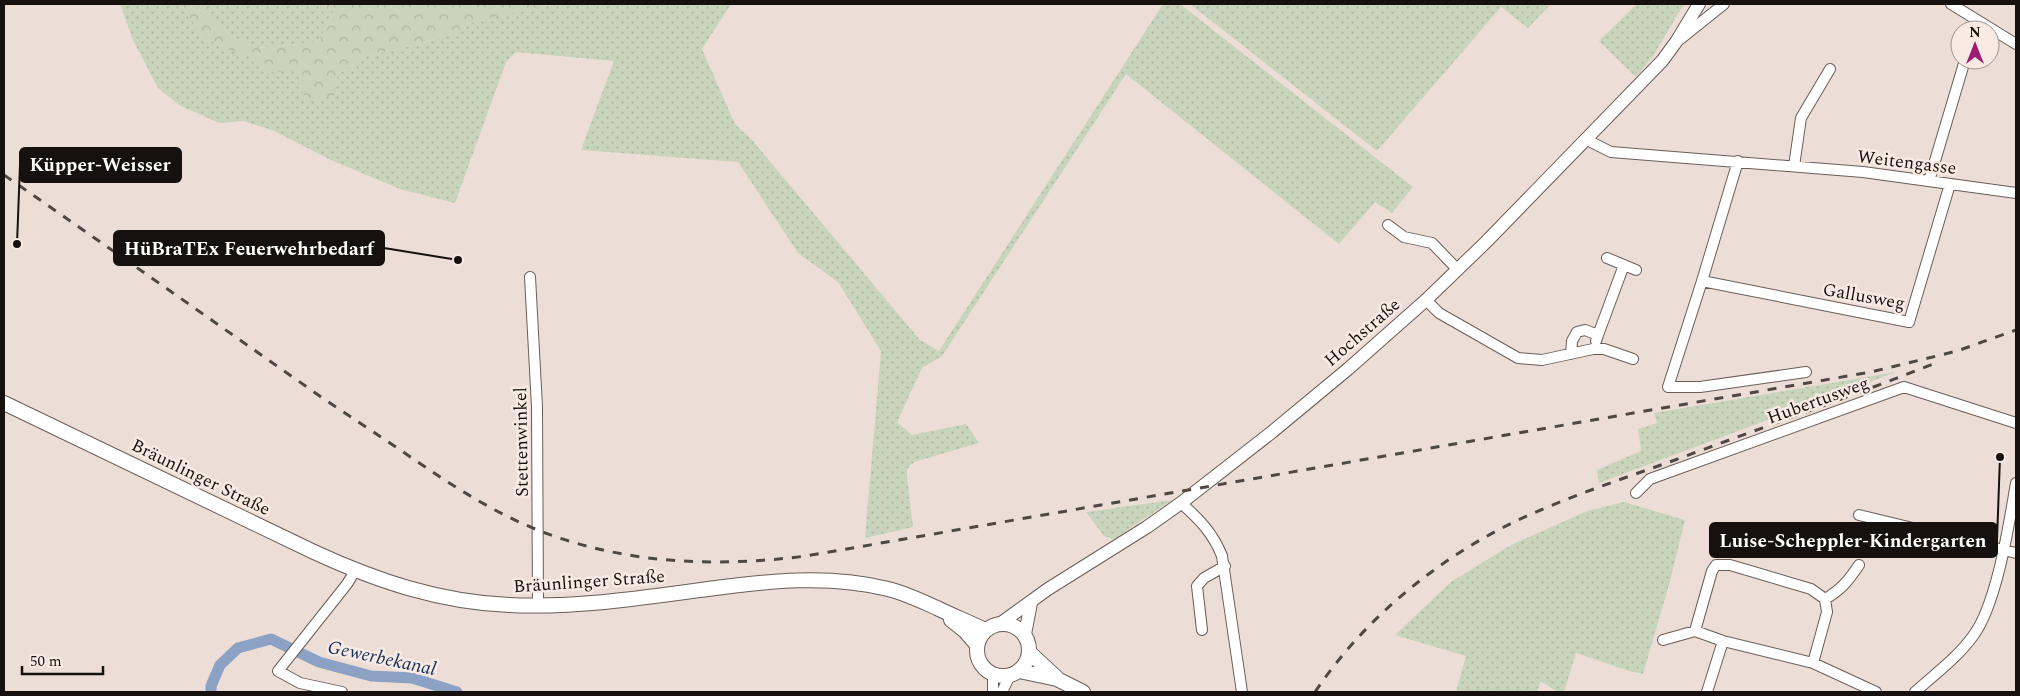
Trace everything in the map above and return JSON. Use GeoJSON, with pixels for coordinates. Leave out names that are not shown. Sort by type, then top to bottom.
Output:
{"type":"FeatureCollection","features":[{"type":"Feature","properties":{"kind":"main road","name":"Bräunlinger Straße"},"geometry":{"type":"LineString","coordinates":[[4,403],[355,571],[415,592],[447,599],[510,606],[538,606],[623,599],[762,582],[815,580],[888,589],[937,608]]}},
{"type":"Feature","properties":{"kind":"main road"},"geometry":{"type":"LineString","coordinates":[[937,608],[985,630]]}},
{"type":"Feature","properties":{"kind":"main road"},"geometry":{"type":"LineString","coordinates":[[937,608],[966,631],[977,645]]}},
{"type":"Feature","properties":{"kind":"main road"},"geometry":{"type":"LineString","coordinates":[[1014,673],[1026,663],[1030,654],[1029,643],[1025,634],[1014,626],[1000,623],[985,630],[977,645],[980,662],[993,674],[1014,673],[1057,679]]}},
{"type":"Feature","properties":{"kind":"main road"},"geometry":{"type":"LineString","coordinates":[[1030,654],[1057,679],[1084,692]]}},
{"type":"Feature","properties":{"kind":"street","name":"Hochstraße"},"geometry":{"type":"LineString","coordinates":[[1000,623],[1031,603],[1048,589],[1147,527],[1181,503],[1272,432],[1426,300],[1662,61],[1699,4]]}},
{"type":"Feature","properties":{"kind":"street","name":"Hochstraße"},"geometry":{"type":"LineString","coordinates":[[1676,42],[1724,4]]}},
{"type":"Feature","properties":{"kind":"street"},"geometry":{"type":"LineString","coordinates":[[1951,4],[1969,20]]}},
{"type":"Feature","properties":{"kind":"street"},"geometry":{"type":"LineString","coordinates":[[2000,37],[2016,44]]}},
{"type":"Feature","properties":{"kind":"street"},"geometry":{"type":"LineString","coordinates":[[1794,166],[1801,118],[1830,69]]}},
{"type":"Feature","properties":{"kind":"street"},"geometry":{"type":"LineString","coordinates":[[1929,181],[1962,70]]}},
{"type":"Feature","properties":{"kind":"street","name":"Weitengasse"},"geometry":{"type":"LineString","coordinates":[[1585,139],[1611,152],[1863,172],[2016,193]]}},
{"type":"Feature","properties":{"kind":"street"},"geometry":{"type":"LineString","coordinates":[[1738,161],[1668,387],[1700,387],[1806,372]]}},
{"type":"Feature","properties":{"kind":"street","name":"Gallusweg"},"geometry":{"type":"LineString","coordinates":[[1702,281],[1909,322],[1950,184]]}},
{"type":"Feature","properties":{"kind":"street"},"geometry":{"type":"LineString","coordinates":[[1388,224],[1404,238],[1432,243],[1457,269]]}},
{"type":"Feature","properties":{"kind":"street"},"geometry":{"type":"LineString","coordinates":[[1608,258],[1636,270]]}},
{"type":"Feature","properties":{"kind":"street"},"geometry":{"type":"LineString","coordinates":[[1593,349],[1624,265]]}},
{"type":"Feature","properties":{"kind":"street","name":"Stettenwinkel"},"geometry":{"type":"LineString","coordinates":[[530,277],[538,407],[538,606]]}},
{"type":"Feature","properties":{"kind":"street"},"geometry":{"type":"LineString","coordinates":[[1426,300],[1439,313],[1518,358],[1542,360],[1593,349],[1604,349],[1633,359]]}},
{"type":"Feature","properties":{"kind":"street"},"geometry":{"type":"LineString","coordinates":[[1570,354],[1572,341],[1577,332],[1585,330],[1598,335]]}},
{"type":"Feature","properties":{"kind":"street","name":"Hubertusweg"},"geometry":{"type":"LineString","coordinates":[[1636,493],[1650,480],[1904,387],[2016,423]]}},
{"type":"Feature","properties":{"kind":"street"},"geometry":{"type":"LineString","coordinates":[[1916,692],[1974,636],[1991,598],[2003,550],[2016,483]]}},
{"type":"Feature","properties":{"kind":"street"},"geometry":{"type":"LineString","coordinates":[[1181,503],[1206,527],[1216,540],[1225,566],[1232,636],[1242,692]]}},
{"type":"Feature","properties":{"kind":"street"},"geometry":{"type":"LineString","coordinates":[[1859,515],[2016,553]]}},
{"type":"Feature","properties":{"kind":"street"},"geometry":{"type":"LineString","coordinates":[[1695,631],[1712,571],[1716,565],[1730,565],[1811,589],[1825,599],[1827,612],[1813,663]]}},
{"type":"Feature","properties":{"kind":"street"},"geometry":{"type":"LineString","coordinates":[[1825,599],[1838,592],[1850,580],[1859,565]]}},
{"type":"Feature","properties":{"kind":"street"},"geometry":{"type":"LineString","coordinates":[[1202,630],[1196,586],[1204,578],[1225,566]]}},
{"type":"Feature","properties":{"kind":"street"},"geometry":{"type":"LineString","coordinates":[[342,692],[300,683],[278,671],[347,584],[355,571]]}},
{"type":"Feature","properties":{"kind":"street"},"geometry":{"type":"LineString","coordinates":[[1025,634],[1031,603]]}},
{"type":"Feature","properties":{"kind":"street"},"geometry":{"type":"LineString","coordinates":[[1663,640],[1695,631],[1813,663],[1876,692]]}},
{"type":"Feature","properties":{"kind":"street"},"geometry":{"type":"LineString","coordinates":[[1707,692],[1723,640]]}},
{"type":"Feature","properties":{"kind":"street"},"geometry":{"type":"LineString","coordinates":[[1002,692],[1014,673]]}},
{"type":"Feature","properties":{"kind":"street"},"geometry":{"type":"LineString","coordinates":[[992,692],[993,674]]}},
{"type":"Feature","properties":{"kind":"green space"},"geometry":{"type":"Polygon","coordinates":[[[120,4],[181,4],[201,34],[221,47],[298,70],[305,102],[338,74],[367,56],[419,44],[457,32],[473,22],[501,15],[553,4],[731,4],[702,49],[735,124],[752,140],[920,340],[939,351],[1163,4],[1180,4],[1413,187],[1392,213],[1375,202],[1339,244],[1126,74],[942,356],[922,368],[897,422],[912,435],[966,424],[979,443],[914,462],[907,469],[913,527],[865,538],[881,351],[838,282],[798,253],[738,162],[581,150],[614,61],[516,52],[506,62],[455,203],[400,189],[331,160],[272,130],[243,121],[219,123],[179,105],[158,88],[133,40],[120,4]]]}},
{"type":"Feature","properties":{"kind":"green space"},"geometry":{"type":"Polygon","coordinates":[[[181,4],[194,4],[236,39],[258,48],[318,42],[334,10],[320,4],[553,4],[473,22],[457,32],[419,44],[367,56],[338,74],[334,95],[305,102],[298,70],[264,73],[256,59],[221,47],[201,34],[181,4]]]}},
{"type":"Feature","properties":{"kind":"green space"},"geometry":{"type":"Polygon","coordinates":[[[194,4],[320,4],[334,10],[318,42],[258,48],[236,39],[194,4]]]}},
{"type":"Feature","properties":{"kind":"green space"},"geometry":{"type":"Polygon","coordinates":[[[1190,4],[1551,4],[1528,28],[1501,7],[1377,151],[1190,4]]]}},
{"type":"Feature","properties":{"kind":"green space"},"geometry":{"type":"Polygon","coordinates":[[[1637,4],[1684,4],[1653,56],[1636,77],[1599,41],[1637,4]]]}},
{"type":"Feature","properties":{"kind":"green space"},"geometry":{"type":"Polygon","coordinates":[[[1896,372],[1599,483],[1597,470],[1641,451],[1638,429],[1657,423],[1654,413],[1896,372]]]}},
{"type":"Feature","properties":{"kind":"green space"},"geometry":{"type":"Polygon","coordinates":[[[1172,500],[1114,539],[1104,536],[1086,512],[1172,500]]]}},
{"type":"Feature","properties":{"kind":"green space"},"geometry":{"type":"Polygon","coordinates":[[[1624,502],[1685,520],[1670,581],[1643,674],[1576,653],[1564,692],[1557,692],[1541,681],[1537,692],[1456,692],[1466,656],[1395,635],[1451,582],[1511,545],[1587,511],[1624,502]]]}},
{"type":"Feature","properties":{"kind":"waterway","name":"Gewerbekanal"},"geometry":{"type":"LineString","coordinates":[[211,692],[211,686],[220,665],[238,648],[271,639],[319,662],[371,676],[412,678],[457,692]]}},
{"type":"Feature","properties":{"kind":"railway"},"geometry":{"type":"LineString","coordinates":[[4,175],[324,399],[479,501],[523,524],[569,541],[598,549],[657,559],[716,562],[806,556],[1871,372],[1957,351],[2016,330]]}},
{"type":"Feature","properties":{"kind":"railway"},"geometry":{"type":"LineString","coordinates":[[1315,692],[1334,665],[1356,640],[1404,593],[1458,553],[1487,536],[1535,512],[1575,496],[1933,364]]}},
{"type":"Feature","properties":{"kind":"place","name":"Küpper-Weisser"},"geometry":{"type":"Point","coordinates":[17,244]}},
{"type":"Feature","properties":{"kind":"place","name":"HüBraTEx Feuerwehrbedarf"},"geometry":{"type":"Point","coordinates":[458,260]}},
{"type":"Feature","properties":{"kind":"place","name":"Luise-Scheppler-Kindergarten"},"geometry":{"type":"Point","coordinates":[2000,457]}}]}
